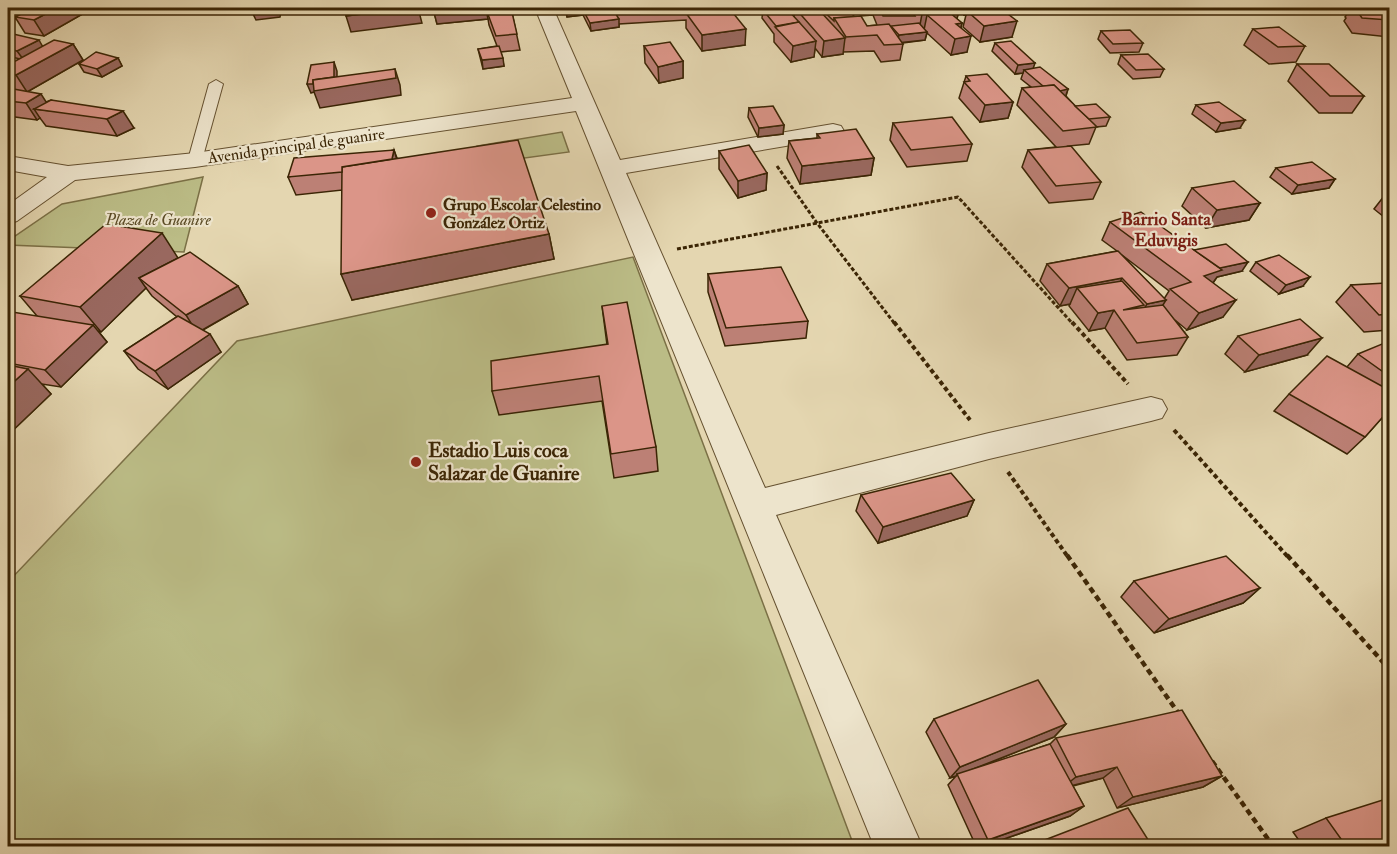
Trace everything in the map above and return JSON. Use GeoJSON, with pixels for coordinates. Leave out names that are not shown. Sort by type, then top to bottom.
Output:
{"type":"FeatureCollection","features":[{"type":"Feature","properties":{"kind":"street"},"geometry":{"type":"LineString","coordinates":[[8,16],[24,8]]}},
{"type":"Feature","properties":{"kind":"street"},"geometry":{"type":"LineString","coordinates":[[544,8],[898,846]]}},
{"type":"Feature","properties":{"kind":"street","name":"Avenida principal de guanire"},"geometry":{"type":"LineString","coordinates":[[8,162],[68,173],[195,160],[584,103]]}},
{"type":"Feature","properties":{"kind":"street"},"geometry":{"type":"LineString","coordinates":[[612,168],[833,131]]}},
{"type":"Feature","properties":{"kind":"street"},"geometry":{"type":"LineString","coordinates":[[8,216],[68,173]]}},
{"type":"Feature","properties":{"kind":"street"},"geometry":{"type":"LineString","coordinates":[[754,506],[989,446],[1151,409]]}},
{"type":"Feature","properties":{"kind":"lane"},"geometry":{"type":"LineString","coordinates":[[195,160],[216,84]]}},
{"type":"Feature","properties":{"kind":"path"},"geometry":{"type":"LineString","coordinates":[[761,142],[817,223],[989,446],[1183,719]]}},
{"type":"Feature","properties":{"kind":"path"},"geometry":{"type":"LineString","coordinates":[[648,255],[958,197]]}},
{"type":"Feature","properties":{"kind":"path"},"geometry":{"type":"LineString","coordinates":[[1210,759],[1273,846]]}},
{"type":"Feature","properties":{"kind":"green space"},"geometry":{"type":"Polygon","coordinates":[[[562,132],[569,152],[481,164],[477,146],[562,132]]]}},
{"type":"Feature","properties":{"kind":"green space","name":"Plaza de Guanire"},"geometry":{"type":"Polygon","coordinates":[[[203,177],[184,252],[8,245],[8,241],[62,204],[203,177]]]}},
{"type":"Feature","properties":{"kind":"green space","name":"Estadio Luis coca Salazar de Guanire"},"geometry":{"type":"Polygon","coordinates":[[[633,257],[854,846],[8,846],[8,582],[237,341],[633,257]]]}},
{"type":"Feature","properties":{"kind":"building"},"geometry":{"type":"Polygon","coordinates":[[[34,8],[57,8],[34,20],[15,17],[34,8]]]}},
{"type":"Feature","properties":{"kind":"building"},"geometry":{"type":"Polygon","coordinates":[[[253,8],[277,8],[277,9],[252,12],[253,8]]]}},
{"type":"Feature","properties":{"kind":"building"},"geometry":{"type":"Polygon","coordinates":[[[348,8],[414,8],[346,16],[348,8]]]}},
{"type":"Feature","properties":{"kind":"building"},"geometry":{"type":"Polygon","coordinates":[[[511,8],[517,34],[496,36],[486,9],[511,8]]]}},
{"type":"Feature","properties":{"kind":"building"},"geometry":{"type":"Polygon","coordinates":[[[582,8],[612,8],[619,19],[590,23],[582,8]]]}},
{"type":"Feature","properties":{"kind":"building"},"geometry":{"type":"Polygon","coordinates":[[[729,8],[746,29],[702,35],[686,13],[729,8]]]}},
{"type":"Feature","properties":{"kind":"building"},"geometry":{"type":"Polygon","coordinates":[[[786,8],[799,22],[776,26],[763,10],[786,8]]]}},
{"type":"Feature","properties":{"kind":"building"},"geometry":{"type":"Polygon","coordinates":[[[795,8],[817,8],[845,38],[824,41],[795,8]]]}},
{"type":"Feature","properties":{"kind":"building"},"geometry":{"type":"Polygon","coordinates":[[[846,8],[855,17],[834,18],[834,21],[821,9],[846,8]]]}},
{"type":"Feature","properties":{"kind":"building"},"geometry":{"type":"Polygon","coordinates":[[[879,8],[910,8],[915,16],[883,16],[879,8]]]}},
{"type":"Feature","properties":{"kind":"building"},"geometry":{"type":"Polygon","coordinates":[[[915,8],[956,8],[959,10],[948,11],[962,23],[956,24],[971,36],[955,39],[927,15],[931,13],[922,14],[915,8]]]}},
{"type":"Feature","properties":{"kind":"building"},"geometry":{"type":"Polygon","coordinates":[[[1000,8],[1017,21],[984,26],[967,11],[1000,8]]]}},
{"type":"Feature","properties":{"kind":"building"},"geometry":{"type":"Polygon","coordinates":[[[1355,8],[1389,8],[1389,20],[1362,18],[1355,8]]]}},
{"type":"Feature","properties":{"kind":"building"},"geometry":{"type":"Polygon","coordinates":[[[861,16],[867,26],[889,24],[903,44],[884,45],[877,35],[846,37],[834,18],[861,16]]]}},
{"type":"Feature","properties":{"kind":"building"},"geometry":{"type":"Polygon","coordinates":[[[799,22],[816,41],[793,46],[775,27],[799,22]]]}},
{"type":"Feature","properties":{"kind":"building"},"geometry":{"type":"Polygon","coordinates":[[[919,23],[927,32],[899,35],[891,26],[919,23]]]}},
{"type":"Feature","properties":{"kind":"building"},"geometry":{"type":"Polygon","coordinates":[[[1279,27],[1305,46],[1278,47],[1253,29],[1279,27]]]}},
{"type":"Feature","properties":{"kind":"building"},"geometry":{"type":"Polygon","coordinates":[[[1130,30],[1143,43],[1113,44],[1101,31],[1130,30]]]}},
{"type":"Feature","properties":{"kind":"building"},"geometry":{"type":"Polygon","coordinates":[[[9,33],[39,40],[17,51],[8,49],[9,33]]]}},
{"type":"Feature","properties":{"kind":"building"},"geometry":{"type":"Polygon","coordinates":[[[54,40],[73,44],[16,75],[8,74],[8,65],[54,40]]]}},
{"type":"Feature","properties":{"kind":"building"},"geometry":{"type":"Polygon","coordinates":[[[1011,41],[1035,63],[1018,65],[995,43],[1011,41]]]}},
{"type":"Feature","properties":{"kind":"building"},"geometry":{"type":"Polygon","coordinates":[[[670,42],[683,61],[658,67],[644,46],[670,42]]]}},
{"type":"Feature","properties":{"kind":"building"},"geometry":{"type":"Polygon","coordinates":[[[499,46],[503,58],[482,60],[478,49],[499,46]]]}},
{"type":"Feature","properties":{"kind":"building"},"geometry":{"type":"Polygon","coordinates":[[[96,52],[118,58],[97,69],[79,64],[96,52]]]}},
{"type":"Feature","properties":{"kind":"building"},"geometry":{"type":"Polygon","coordinates":[[[1148,54],[1164,69],[1136,70],[1121,55],[1148,54]]]}},
{"type":"Feature","properties":{"kind":"building"},"geometry":{"type":"Polygon","coordinates":[[[334,62],[334,77],[313,80],[313,84],[307,84],[311,65],[334,62]]]}},
{"type":"Feature","properties":{"kind":"building"},"geometry":{"type":"Polygon","coordinates":[[[1297,64],[1329,64],[1364,96],[1330,96],[1297,64]]]}},
{"type":"Feature","properties":{"kind":"building"},"geometry":{"type":"Polygon","coordinates":[[[1040,67],[1068,89],[1060,91],[1054,85],[1043,86],[1024,70],[1040,67]]]}},
{"type":"Feature","properties":{"kind":"building"},"geometry":{"type":"Polygon","coordinates":[[[395,69],[396,78],[314,91],[313,80],[395,69]]]}},
{"type":"Feature","properties":{"kind":"building"},"geometry":{"type":"Polygon","coordinates":[[[987,74],[1013,102],[985,105],[964,82],[970,81],[966,76],[987,74]]]}},
{"type":"Feature","properties":{"kind":"building"},"geometry":{"type":"Polygon","coordinates":[[[1054,85],[1097,127],[1063,131],[1022,88],[1054,85]]]}},
{"type":"Feature","properties":{"kind":"building"},"geometry":{"type":"Polygon","coordinates":[[[8,88],[41,94],[26,103],[8,101],[8,88]]]}},
{"type":"Feature","properties":{"kind":"building"},"geometry":{"type":"Polygon","coordinates":[[[51,100],[123,111],[107,119],[34,109],[51,100]]]}},
{"type":"Feature","properties":{"kind":"building"},"geometry":{"type":"Polygon","coordinates":[[[1219,102],[1245,120],[1221,123],[1196,105],[1219,102]]]}},
{"type":"Feature","properties":{"kind":"building"},"geometry":{"type":"Polygon","coordinates":[[[1096,104],[1110,117],[1089,119],[1075,106],[1096,104]]]}},
{"type":"Feature","properties":{"kind":"building"},"geometry":{"type":"Polygon","coordinates":[[[773,106],[784,125],[759,128],[749,108],[773,106]]]}},
{"type":"Feature","properties":{"kind":"building"},"geometry":{"type":"Polygon","coordinates":[[[952,117],[972,144],[911,150],[893,123],[952,117]]]}},
{"type":"Feature","properties":{"kind":"building"},"geometry":{"type":"Polygon","coordinates":[[[856,129],[874,158],[802,166],[789,141],[820,138],[817,134],[856,129]]]}},
{"type":"Feature","properties":{"kind":"building"},"geometry":{"type":"Polygon","coordinates":[[[518,140],[549,234],[341,274],[342,167],[518,140]]]}},
{"type":"Feature","properties":{"kind":"building"},"geometry":{"type":"Polygon","coordinates":[[[749,145],[767,173],[738,181],[719,151],[749,145]]]}},
{"type":"Feature","properties":{"kind":"building"},"geometry":{"type":"Polygon","coordinates":[[[1071,146],[1101,182],[1056,186],[1028,150],[1071,146]]]}},
{"type":"Feature","properties":{"kind":"building"},"geometry":{"type":"Polygon","coordinates":[[[394,150],[392,159],[342,167],[342,172],[288,177],[294,158],[394,150]]]}},
{"type":"Feature","properties":{"kind":"building"},"geometry":{"type":"Polygon","coordinates":[[[1312,162],[1335,179],[1298,185],[1276,168],[1312,162]]]}},
{"type":"Feature","properties":{"kind":"building"},"geometry":{"type":"Polygon","coordinates":[[[1234,181],[1260,203],[1217,210],[1192,188],[1234,181]]]}},
{"type":"Feature","properties":{"kind":"building"},"geometry":{"type":"Polygon","coordinates":[[[1141,212],[1222,270],[1204,276],[1236,300],[1199,313],[1170,289],[1191,282],[1110,222],[1141,212]]]}},
{"type":"Feature","properties":{"kind":"building"},"geometry":{"type":"Polygon","coordinates":[[[106,224],[162,233],[80,307],[20,296],[106,224]]]}},
{"type":"Feature","properties":{"kind":"building"},"geometry":{"type":"Polygon","coordinates":[[[1226,244],[1248,262],[1220,268],[1194,250],[1226,244]]]}},
{"type":"Feature","properties":{"kind":"building"},"geometry":{"type":"Polygon","coordinates":[[[1118,251],[1166,300],[1147,304],[1122,278],[1069,288],[1047,264],[1118,251]]]}},
{"type":"Feature","properties":{"kind":"building"},"geometry":{"type":"Polygon","coordinates":[[[190,252],[238,286],[186,315],[139,278],[190,252]]]}},
{"type":"Feature","properties":{"kind":"building"},"geometry":{"type":"Polygon","coordinates":[[[1279,255],[1310,277],[1286,285],[1256,262],[1279,255]]]}},
{"type":"Feature","properties":{"kind":"building"},"geometry":{"type":"Polygon","coordinates":[[[781,267],[808,321],[726,328],[708,274],[781,267]]]}},
{"type":"Feature","properties":{"kind":"building"},"geometry":{"type":"Polygon","coordinates":[[[1122,281],[1144,305],[1123,310],[1163,305],[1188,337],[1137,343],[1114,310],[1098,313],[1077,288],[1122,281]]]}},
{"type":"Feature","properties":{"kind":"building"},"geometry":{"type":"Polygon","coordinates":[[[1386,283],[1389,285],[1389,314],[1379,315],[1351,285],[1386,283]]]}},
{"type":"Feature","properties":{"kind":"building"},"geometry":{"type":"Polygon","coordinates":[[[627,302],[656,447],[611,454],[599,376],[492,391],[491,361],[608,344],[602,306],[627,302]]]}},
{"type":"Feature","properties":{"kind":"building"},"geometry":{"type":"Polygon","coordinates":[[[12,312],[93,325],[45,370],[8,363],[8,315],[12,312]]]}},
{"type":"Feature","properties":{"kind":"building"},"geometry":{"type":"Polygon","coordinates":[[[178,316],[210,334],[155,371],[124,351],[178,316]]]}},
{"type":"Feature","properties":{"kind":"building"},"geometry":{"type":"Polygon","coordinates":[[[1300,319],[1322,338],[1259,355],[1238,336],[1300,319]]]}},
{"type":"Feature","properties":{"kind":"building"},"geometry":{"type":"Polygon","coordinates":[[[1382,344],[1389,350],[1389,376],[1358,354],[1382,344]]]}},
{"type":"Feature","properties":{"kind":"building"},"geometry":{"type":"Polygon","coordinates":[[[1327,356],[1389,390],[1389,410],[1365,437],[1289,394],[1327,356]]]}},
{"type":"Feature","properties":{"kind":"building"},"geometry":{"type":"Polygon","coordinates":[[[8,365],[28,369],[8,387],[8,365]]]}},
{"type":"Feature","properties":{"kind":"building"},"geometry":{"type":"Polygon","coordinates":[[[951,473],[974,500],[883,527],[861,495],[951,473]]]}},
{"type":"Feature","properties":{"kind":"building"},"geometry":{"type":"Polygon","coordinates":[[[1226,556],[1260,588],[1169,619],[1134,581],[1226,556]]]}},
{"type":"Feature","properties":{"kind":"building"},"geometry":{"type":"Polygon","coordinates":[[[1038,680],[1066,724],[960,767],[934,719],[1038,680]]]}},
{"type":"Feature","properties":{"kind":"building"},"geometry":{"type":"Polygon","coordinates":[[[1182,710],[1222,776],[1133,797],[1117,767],[1076,777],[1056,738],[1182,710]]]}},
{"type":"Feature","properties":{"kind":"building"},"geometry":{"type":"Polygon","coordinates":[[[1050,744],[1084,806],[988,840],[957,774],[1050,744]]]}},
{"type":"Feature","properties":{"kind":"building"},"geometry":{"type":"Polygon","coordinates":[[[1389,798],[1389,846],[1346,846],[1326,818],[1389,798]]]}},
{"type":"Feature","properties":{"kind":"building"},"geometry":{"type":"Polygon","coordinates":[[[1128,808],[1152,846],[1029,846],[1128,808]]]}},
{"type":"Feature","properties":{"kind":"place","name":"Grupo Escolar Celestino González Ortiz"},"geometry":{"type":"Point","coordinates":[431,213]}},
{"type":"Feature","properties":{"kind":"place","name":"Estadio Luis coca Salazar de Guanire"},"geometry":{"type":"Point","coordinates":[416,462]}},
{"type":"Feature","properties":{"kind":"district","name":"Barrio Santa Eduvigis"},"geometry":{"type":"Point","coordinates":[1166,229]}}]}
